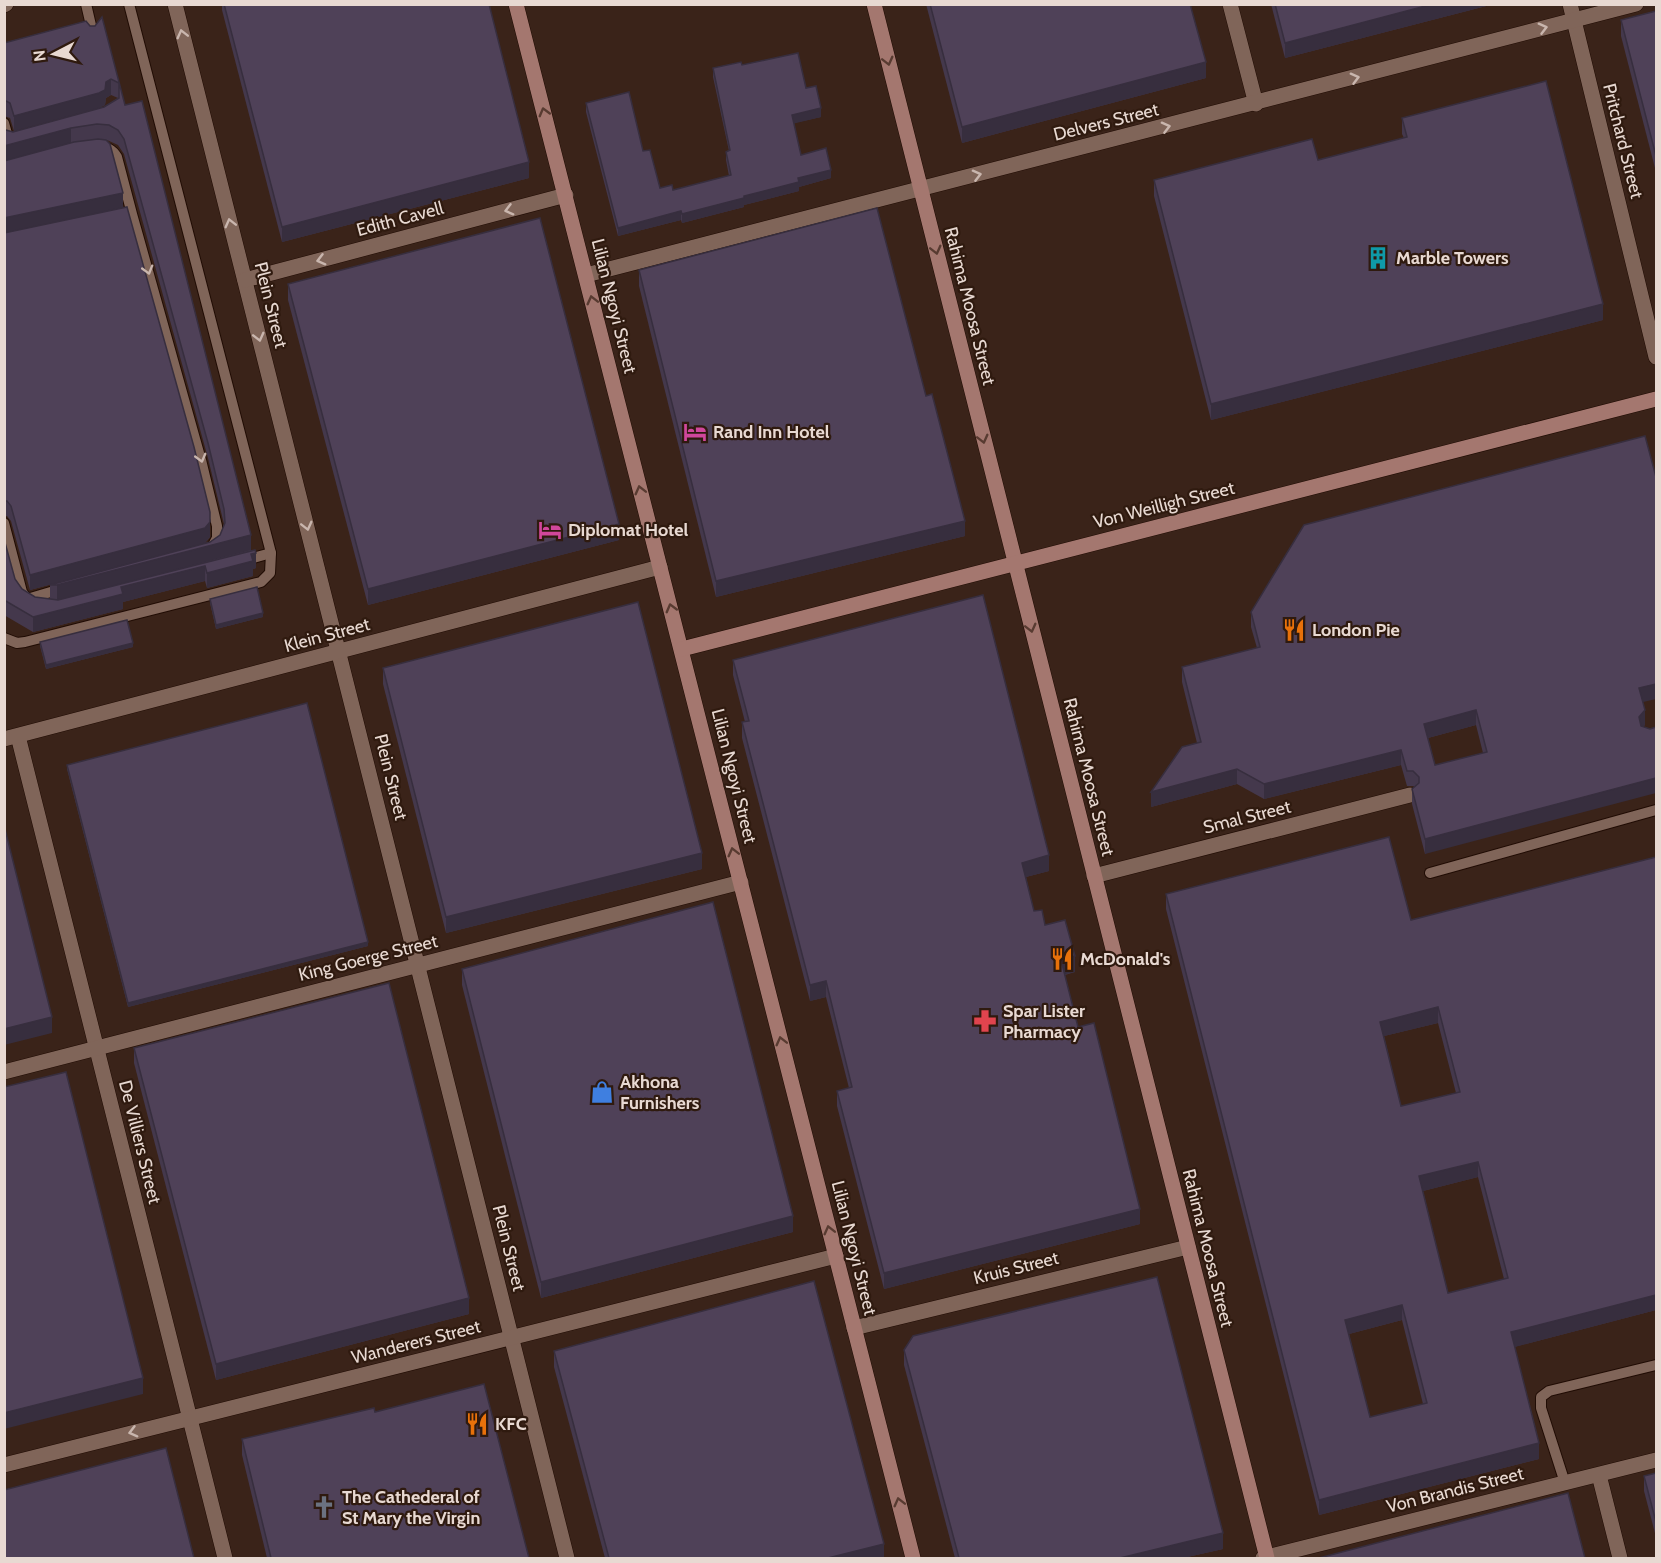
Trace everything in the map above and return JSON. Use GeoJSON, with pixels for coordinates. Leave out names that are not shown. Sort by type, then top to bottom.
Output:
{"type":"FeatureCollection","features":[{"type":"Feature","properties":{"kind":"street","name":"Plein Street"},"geometry":{"type":"LineString","coordinates":[[175,4],[567,1558]]}},
{"type":"Feature","properties":{"kind":"street","name":"Lilian Ngoyi Street"},"geometry":{"type":"LineString","coordinates":[[516,4],[913,1558]]}},
{"type":"Feature","properties":{"kind":"street","name":"Rahima Moosa Street"},"geometry":{"type":"LineString","coordinates":[[874,4],[1266,1558]]}},
{"type":"Feature","properties":{"kind":"street"},"geometry":{"type":"LineString","coordinates":[[1230,4],[1256,104]]}},
{"type":"Feature","properties":{"kind":"street","name":"Pritchard Street"},"geometry":{"type":"LineString","coordinates":[[1570,4],[1656,357]]}},
{"type":"Feature","properties":{"kind":"street","name":"Delvers Street"},"geometry":{"type":"LineString","coordinates":[[586,275],[1256,104],[1636,4]]}},
{"type":"Feature","properties":{"kind":"street","name":"Edith Cavell"},"geometry":{"type":"LineString","coordinates":[[245,280],[566,195]]}},
{"type":"Feature","properties":{"kind":"street","name":"Von Weilligh Street"},"geometry":{"type":"LineString","coordinates":[[682,649],[1656,399]]}},
{"type":"Feature","properties":{"kind":"street","name":"Klein Street"},"geometry":{"type":"LineString","coordinates":[[11,737],[660,567]]}},
{"type":"Feature","properties":{"kind":"street","name":"De Villiers Street"},"geometry":{"type":"LineString","coordinates":[[11,737],[96,1048],[225,1558]]}},
{"type":"Feature","properties":{"kind":"street","name":"Smal Street"},"geometry":{"type":"LineString","coordinates":[[1094,876],[1410,795]]}},
{"type":"Feature","properties":{"kind":"street","name":"King Goerge Street"},"geometry":{"type":"LineString","coordinates":[[4,1072],[741,882]]}},
{"type":"Feature","properties":{"kind":"street","name":"Kruis Street"},"geometry":{"type":"LineString","coordinates":[[854,1328],[1188,1247]]}},
{"type":"Feature","properties":{"kind":"street","name":"Wanderers Street"},"geometry":{"type":"LineString","coordinates":[[4,1466],[189,1417],[836,1256]]}},
{"type":"Feature","properties":{"kind":"street","name":"Von Brandis Street"},"geometry":{"type":"LineString","coordinates":[[1266,1558],[1656,1460]]}},
{"type":"Feature","properties":{"kind":"street"},"geometry":{"type":"LineString","coordinates":[[1599,1475],[1620,1558]]}},
{"type":"Feature","properties":{"kind":"lane"},"geometry":{"type":"LineString","coordinates":[[86,4],[93,34]]}},
{"type":"Feature","properties":{"kind":"lane"},"geometry":{"type":"LineString","coordinates":[[4,639],[17,643],[26,642],[261,582],[270,573],[271,553],[129,4]]}},
{"type":"Feature","properties":{"kind":"lane"},"geometry":{"type":"LineString","coordinates":[[4,123],[9,139],[23,136]]}},
{"type":"Feature","properties":{"kind":"lane"},"geometry":{"type":"LineString","coordinates":[[89,147],[99,146],[114,151],[117,157],[201,460],[217,526],[217,538],[208,550],[197,553]]}},
{"type":"Feature","properties":{"kind":"lane"},"geometry":{"type":"LineString","coordinates":[[120,216],[132,214]]}},
{"type":"Feature","properties":{"kind":"lane"},"geometry":{"type":"LineString","coordinates":[[4,523],[22,592],[27,599],[40,607]]}},
{"type":"Feature","properties":{"kind":"lane"},"geometry":{"type":"LineString","coordinates":[[230,564],[271,553]]}},
{"type":"Feature","properties":{"kind":"lane"},"geometry":{"type":"LineString","coordinates":[[27,599],[78,585]]}},
{"type":"Feature","properties":{"kind":"lane"},"geometry":{"type":"LineString","coordinates":[[1430,873],[1656,810]]}},
{"type":"Feature","properties":{"kind":"lane"},"geometry":{"type":"LineString","coordinates":[[1565,1483],[1541,1408],[1541,1397],[1549,1391],[1656,1365]]}},
{"type":"Feature","properties":{"kind":"building"},"geometry":{"type":"Polygon","coordinates":[[[224,4],[489,4],[529,162],[282,227],[224,4]]]}},
{"type":"Feature","properties":{"kind":"building"},"geometry":{"type":"Polygon","coordinates":[[[930,4],[1190,4],[1206,62],[962,127],[930,4]]]}},
{"type":"Feature","properties":{"kind":"building"},"geometry":{"type":"Polygon","coordinates":[[[1275,4],[1433,4],[1285,43],[1275,4]]]}},
{"type":"Feature","properties":{"kind":"building"},"geometry":{"type":"Polygon","coordinates":[[[1656,11],[1656,156],[1621,20],[1656,11]]]}},
{"type":"Feature","properties":{"kind":"building"},"geometry":{"type":"Polygon","coordinates":[[[102,17],[125,105],[142,101],[251,535],[50,585],[210,542],[220,535],[225,523],[224,509],[208,443],[124,139],[118,130],[109,125],[97,124],[71,128],[4,146],[4,128],[13,132],[104,107],[119,98],[119,83],[111,79],[106,82],[105,90],[99,93],[14,116],[10,103],[4,100],[4,43],[86,21],[90,26],[95,26],[102,17]]]}},
{"type":"Feature","properties":{"kind":"building"},"geometry":{"type":"Polygon","coordinates":[[[798,53],[806,88],[816,86],[821,108],[792,115],[801,155],[826,148],[831,170],[798,178],[799,182],[744,196],[744,198],[682,214],[681,211],[618,228],[586,103],[629,92],[643,151],[650,150],[660,188],[672,185],[673,190],[731,175],[726,152],[730,150],[713,68],[741,62],[742,65],[798,53]]]}},
{"type":"Feature","properties":{"kind":"building","name":"Marble Towers"},"geometry":{"type":"Polygon","coordinates":[[[1546,81],[1603,304],[1211,404],[1154,180],[1312,139],[1318,160],[1407,137],[1402,118],[1546,81]]]}},
{"type":"Feature","properties":{"kind":"building"},"geometry":{"type":"Polygon","coordinates":[[[106,140],[110,144],[123,193],[4,218],[4,161],[74,142],[106,140]]]}},
{"type":"Feature","properties":{"kind":"building"},"geometry":{"type":"Polygon","coordinates":[[[127,207],[194,447],[210,512],[210,522],[205,528],[30,575],[11,506],[4,501],[4,233],[127,207]]]}},
{"type":"Feature","properties":{"kind":"building"},"geometry":{"type":"Polygon","coordinates":[[[877,208],[926,396],[932,394],[965,521],[716,581],[639,270],[877,208]]]}},
{"type":"Feature","properties":{"kind":"building"},"geometry":{"type":"Polygon","coordinates":[[[540,218],[619,524],[368,589],[288,284],[540,218]]]}},
{"type":"Feature","properties":{"kind":"building"},"geometry":{"type":"Polygon","coordinates":[[[1645,436],[1656,477],[1656,684],[1639,688],[1645,710],[1639,717],[1641,726],[1650,729],[1656,727],[1656,778],[1425,839],[1412,789],[1419,783],[1419,777],[1413,771],[1407,771],[1401,750],[1264,784],[1237,769],[1151,792],[1182,747],[1201,742],[1182,667],[1260,647],[1251,612],[1304,525],[1645,436]],[[1476,710],[1424,724],[1435,765],[1487,752],[1476,710]]]}},
{"type":"Feature","properties":{"kind":"building"},"geometry":{"type":"Polygon","coordinates":[[[4,539],[15,579],[22,589],[35,597],[58,600],[255,550],[256,553],[251,554],[253,561],[207,573],[205,566],[121,587],[123,594],[33,617],[4,600],[4,539]]]}},
{"type":"Feature","properties":{"kind":"building"},"geometry":{"type":"Polygon","coordinates":[[[257,587],[263,613],[216,625],[210,599],[257,587]]]}},
{"type":"Feature","properties":{"kind":"building"},"geometry":{"type":"Polygon","coordinates":[[[983,595],[1049,855],[1022,863],[1034,911],[1042,910],[1045,925],[1065,920],[1075,956],[1061,960],[1078,1027],[1094,1023],[1140,1209],[884,1273],[837,1091],[852,1087],[826,981],[810,985],[742,722],[749,721],[733,660],[983,595]]]}},
{"type":"Feature","properties":{"kind":"building"},"geometry":{"type":"Polygon","coordinates":[[[638,602],[702,853],[446,917],[383,668],[638,602]]]}},
{"type":"Feature","properties":{"kind":"building"},"geometry":{"type":"Polygon","coordinates":[[[127,620],[133,643],[46,665],[40,642],[127,620]]]}},
{"type":"Feature","properties":{"kind":"building"},"geometry":{"type":"Polygon","coordinates":[[[307,703],[368,942],[128,1003],[67,765],[307,703]]]}},
{"type":"Feature","properties":{"kind":"building"},"geometry":{"type":"Polygon","coordinates":[[[4,825],[52,1017],[4,1029],[4,825]]]}},
{"type":"Feature","properties":{"kind":"building"},"geometry":{"type":"Polygon","coordinates":[[[1389,837],[1411,920],[1656,857],[1656,1295],[1511,1332],[1539,1443],[1319,1500],[1166,894],[1389,837]],[[1438,1007],[1380,1022],[1401,1106],[1460,1092],[1438,1007]],[[1478,1162],[1419,1176],[1448,1293],[1508,1278],[1478,1162]],[[1402,1305],[1345,1320],[1370,1417],[1427,1403],[1402,1305]]]}},
{"type":"Feature","properties":{"kind":"building"},"geometry":{"type":"Polygon","coordinates":[[[713,902],[793,1216],[541,1282],[462,969],[713,902]]]}},
{"type":"Feature","properties":{"kind":"building"},"geometry":{"type":"Polygon","coordinates":[[[389,983],[469,1298],[216,1364],[134,1048],[389,983]]]}},
{"type":"Feature","properties":{"kind":"building"},"geometry":{"type":"Polygon","coordinates":[[[66,1072],[143,1378],[4,1413],[4,1087],[66,1072]]]}},
{"type":"Feature","properties":{"kind":"building"},"geometry":{"type":"Polygon","coordinates":[[[1157,1277],[1223,1533],[1120,1558],[959,1558],[904,1350],[913,1336],[1157,1277]]]}},
{"type":"Feature","properties":{"kind":"building"},"geometry":{"type":"Polygon","coordinates":[[[814,1281],[884,1544],[828,1558],[609,1558],[554,1351],[814,1281]]]}},
{"type":"Feature","properties":{"kind":"building"},"geometry":{"type":"Polygon","coordinates":[[[484,1384],[529,1558],[271,1558],[242,1439],[374,1408],[375,1412],[484,1384]]]}},
{"type":"Feature","properties":{"kind":"building"},"geometry":{"type":"Polygon","coordinates":[[[166,1448],[194,1558],[4,1558],[4,1490],[166,1448]]]}},
{"type":"Feature","properties":{"kind":"building"},"geometry":{"type":"Polygon","coordinates":[[[1656,1473],[1656,1522],[1644,1476],[1656,1473]]]}},
{"type":"Feature","properties":{"kind":"building"},"geometry":{"type":"Polygon","coordinates":[[[1568,1493],[1585,1558],[1319,1558],[1568,1493]]]}},
{"type":"Feature","properties":{"kind":"place","name":"Marble Towers"},"geometry":{"type":"Point","coordinates":[1378,258]}},
{"type":"Feature","properties":{"kind":"place","name":"Rand Inn Hotel"},"geometry":{"type":"Point","coordinates":[695,432]}},
{"type":"Feature","properties":{"kind":"place","name":"Diplomat Hotel"},"geometry":{"type":"Point","coordinates":[550,530]}},
{"type":"Feature","properties":{"kind":"place","name":"London Pie"},"geometry":{"type":"Point","coordinates":[1294,630]}},
{"type":"Feature","properties":{"kind":"place","name":"McDonald's"},"geometry":{"type":"Point","coordinates":[1062,959]}},
{"type":"Feature","properties":{"kind":"place","name":"Spar Lister Pharmacy"},"geometry":{"type":"Point","coordinates":[985,1021]}},
{"type":"Feature","properties":{"kind":"place","name":"Akhona Furnishers"},"geometry":{"type":"Point","coordinates":[602,1092]}},
{"type":"Feature","properties":{"kind":"place","name":"KFC"},"geometry":{"type":"Point","coordinates":[477,1424]}},
{"type":"Feature","properties":{"kind":"place","name":"The Cathederal of St Mary the Virgin"},"geometry":{"type":"Point","coordinates":[324,1507]}}]}
